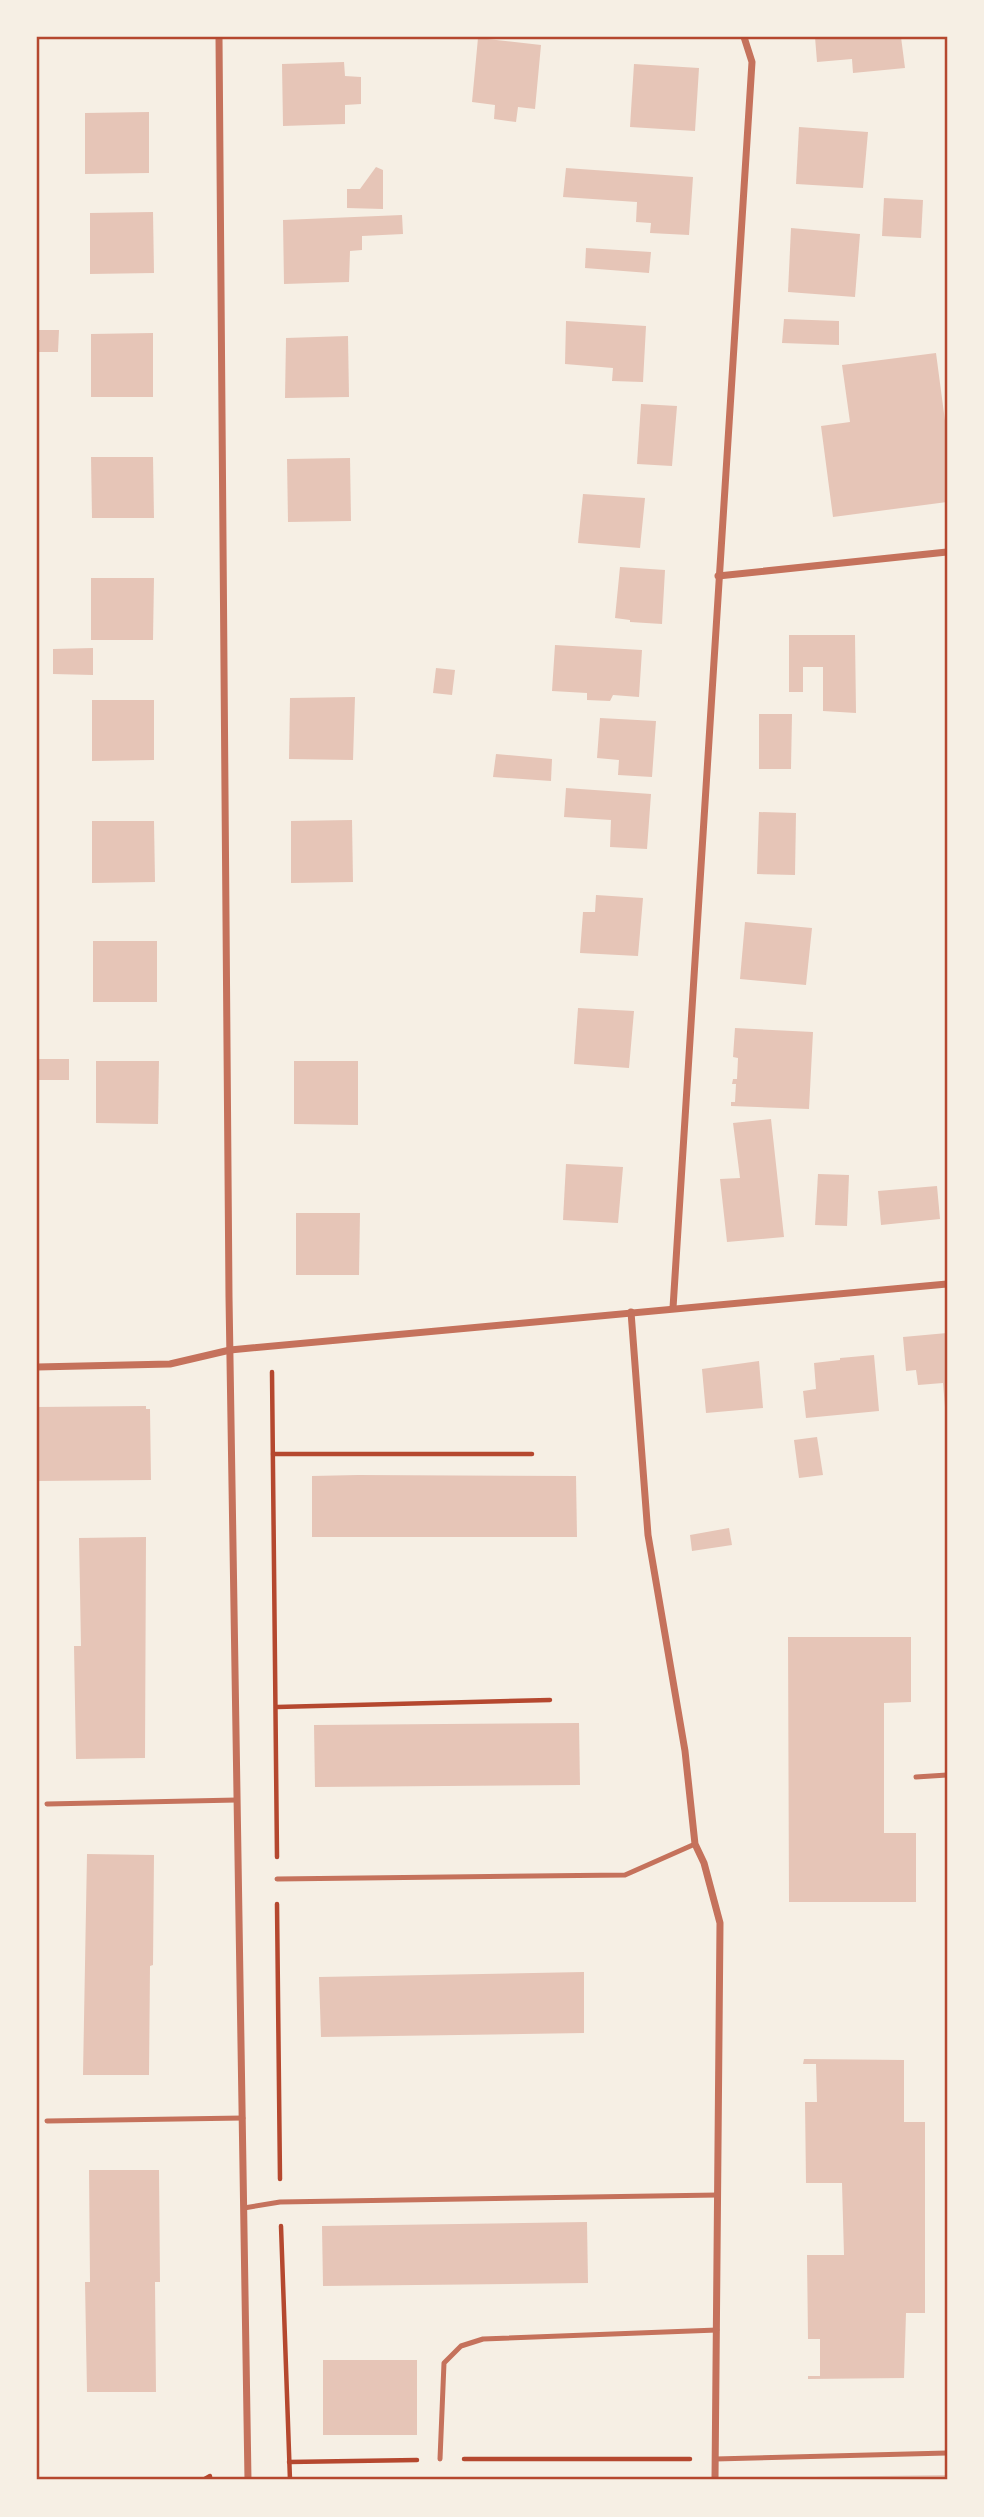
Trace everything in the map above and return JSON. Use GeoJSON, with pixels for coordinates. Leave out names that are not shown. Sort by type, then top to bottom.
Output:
{"type":"FeatureCollection","features":[{"type":"Feature","properties":{"kind":"street"},"geometry":{"type":"LineString","coordinates":[[219,37],[230,1350],[248,2480]]}},
{"type":"Feature","properties":{"kind":"street"},"geometry":{"type":"LineString","coordinates":[[673,1308],[752,62],[744,37]]}},
{"type":"Feature","properties":{"kind":"street"},"geometry":{"type":"LineString","coordinates":[[718,576],[947,552]]}},
{"type":"Feature","properties":{"kind":"street"},"geometry":{"type":"LineString","coordinates":[[37,1367],[170,1364],[230,1350],[947,1284]]}},
{"type":"Feature","properties":{"kind":"street"},"geometry":{"type":"LineString","coordinates":[[631,1312],[648,1535],[685,1751],[695,1844],[704,1863],[720,1923],[715,2480]]}},
{"type":"Feature","properties":{"kind":"lane"},"geometry":{"type":"LineString","coordinates":[[916,1777],[947,1775]]}},
{"type":"Feature","properties":{"kind":"lane"},"geometry":{"type":"LineString","coordinates":[[47,1804],[237,1800]]}},
{"type":"Feature","properties":{"kind":"lane"},"geometry":{"type":"LineString","coordinates":[[277,1879],[625,1875],[695,1844]]}},
{"type":"Feature","properties":{"kind":"lane"},"geometry":{"type":"LineString","coordinates":[[47,2121],[243,2118]]}},
{"type":"Feature","properties":{"kind":"lane"},"geometry":{"type":"LineString","coordinates":[[244,2208],[280,2202],[718,2195]]}},
{"type":"Feature","properties":{"kind":"lane"},"geometry":{"type":"LineString","coordinates":[[440,2459],[444,2363],[461,2346],[483,2339],[716,2330]]}},
{"type":"Feature","properties":{"kind":"lane"},"geometry":{"type":"LineString","coordinates":[[715,2459],[947,2453]]}},
{"type":"Feature","properties":{"kind":"path"},"geometry":{"type":"LineString","coordinates":[[272,1347],[280,2202],[289,2480]]}},
{"type":"Feature","properties":{"kind":"path"},"geometry":{"type":"LineString","coordinates":[[273,1454],[532,1454]]}},
{"type":"Feature","properties":{"kind":"path"},"geometry":{"type":"LineString","coordinates":[[277,1707],[550,1700]]}},
{"type":"Feature","properties":{"kind":"path"},"geometry":{"type":"LineString","coordinates":[[289,2462],[715,2459]]}},
{"type":"Feature","properties":{"kind":"path"},"geometry":{"type":"LineString","coordinates":[[203,2480],[210,2476]]}},
{"type":"Feature","properties":{"kind":"building"},"geometry":{"type":"Polygon","coordinates":[[[815,37],[901,37],[905,68],[853,73],[852,59],[817,62],[815,37]]]}},
{"type":"Feature","properties":{"kind":"building"},"geometry":{"type":"Polygon","coordinates":[[[478,38],[541,45],[535,109],[518,107],[516,122],[494,119],[495,105],[472,102],[478,38]]]}},
{"type":"Feature","properties":{"kind":"building"},"geometry":{"type":"Polygon","coordinates":[[[344,62],[345,76],[361,77],[361,104],[345,105],[345,124],[283,126],[282,64],[344,62]]]}},
{"type":"Feature","properties":{"kind":"building"},"geometry":{"type":"Polygon","coordinates":[[[634,64],[699,68],[695,131],[630,127],[634,64]]]}},
{"type":"Feature","properties":{"kind":"building"},"geometry":{"type":"Polygon","coordinates":[[[149,112],[149,173],[85,174],[85,113],[149,112]]]}},
{"type":"Feature","properties":{"kind":"building"},"geometry":{"type":"Polygon","coordinates":[[[799,127],[868,132],[863,188],[796,184],[799,127]]]}},
{"type":"Feature","properties":{"kind":"building"},"geometry":{"type":"Polygon","coordinates":[[[376,167],[383,170],[383,209],[347,208],[347,189],[360,189],[376,167]]]}},
{"type":"Feature","properties":{"kind":"building"},"geometry":{"type":"Polygon","coordinates":[[[566,168],[693,177],[689,235],[650,233],[651,223],[636,222],[637,202],[563,197],[566,168]]]}},
{"type":"Feature","properties":{"kind":"building"},"geometry":{"type":"Polygon","coordinates":[[[884,198],[923,200],[921,238],[882,236],[884,198]]]}},
{"type":"Feature","properties":{"kind":"building"},"geometry":{"type":"Polygon","coordinates":[[[153,212],[154,273],[90,274],[90,213],[153,212]]]}},
{"type":"Feature","properties":{"kind":"building"},"geometry":{"type":"Polygon","coordinates":[[[402,215],[403,234],[362,236],[362,250],[350,251],[349,282],[284,284],[283,220],[402,215]]]}},
{"type":"Feature","properties":{"kind":"building"},"geometry":{"type":"Polygon","coordinates":[[[791,228],[860,234],[855,297],[788,292],[791,228]]]}},
{"type":"Feature","properties":{"kind":"building"},"geometry":{"type":"Polygon","coordinates":[[[586,248],[651,252],[649,273],[585,268],[586,248]]]}},
{"type":"Feature","properties":{"kind":"building"},"geometry":{"type":"Polygon","coordinates":[[[784,319],[839,321],[839,345],[782,343],[784,319]]]}},
{"type":"Feature","properties":{"kind":"building"},"geometry":{"type":"Polygon","coordinates":[[[566,321],[646,326],[643,382],[612,381],[613,368],[565,364],[566,321]]]}},
{"type":"Feature","properties":{"kind":"building"},"geometry":{"type":"Polygon","coordinates":[[[37,330],[59,330],[58,352],[37,352],[37,330]]]}},
{"type":"Feature","properties":{"kind":"building"},"geometry":{"type":"Polygon","coordinates":[[[153,333],[153,397],[91,397],[91,334],[153,333]]]}},
{"type":"Feature","properties":{"kind":"building"},"geometry":{"type":"Polygon","coordinates":[[[348,336],[349,397],[285,398],[286,338],[348,336]]]}},
{"type":"Feature","properties":{"kind":"building"},"geometry":{"type":"Polygon","coordinates":[[[936,353],[947,436],[947,502],[833,517],[821,426],[850,422],[842,365],[936,353]]]}},
{"type":"Feature","properties":{"kind":"building"},"geometry":{"type":"Polygon","coordinates":[[[641,404],[677,406],[672,466],[637,464],[641,404]]]}},
{"type":"Feature","properties":{"kind":"building"},"geometry":{"type":"Polygon","coordinates":[[[91,457],[153,457],[154,518],[92,518],[91,457]]]}},
{"type":"Feature","properties":{"kind":"building"},"geometry":{"type":"Polygon","coordinates":[[[350,458],[351,521],[288,522],[287,459],[350,458]]]}},
{"type":"Feature","properties":{"kind":"building"},"geometry":{"type":"Polygon","coordinates":[[[583,494],[645,498],[640,548],[578,543],[583,494]]]}},
{"type":"Feature","properties":{"kind":"building"},"geometry":{"type":"Polygon","coordinates":[[[620,567],[665,570],[662,624],[615,618],[620,567]]]}},
{"type":"Feature","properties":{"kind":"building"},"geometry":{"type":"Polygon","coordinates":[[[91,578],[154,578],[153,640],[91,640],[91,578]]]}},
{"type":"Feature","properties":{"kind":"building"},"geometry":{"type":"Polygon","coordinates":[[[789,635],[855,635],[856,713],[823,711],[823,667],[803,667],[803,692],[789,692],[789,635]]]}},
{"type":"Feature","properties":{"kind":"building"},"geometry":{"type":"Polygon","coordinates":[[[555,645],[642,650],[639,697],[613,695],[610,701],[587,700],[587,693],[552,691],[555,645]]]}},
{"type":"Feature","properties":{"kind":"building"},"geometry":{"type":"Polygon","coordinates":[[[93,648],[93,675],[53,674],[53,649],[93,648]]]}},
{"type":"Feature","properties":{"kind":"building"},"geometry":{"type":"Polygon","coordinates":[[[436,668],[455,670],[452,695],[433,693],[436,668]]]}},
{"type":"Feature","properties":{"kind":"building"},"geometry":{"type":"Polygon","coordinates":[[[355,697],[353,760],[289,759],[290,698],[355,697]]]}},
{"type":"Feature","properties":{"kind":"building"},"geometry":{"type":"Polygon","coordinates":[[[92,700],[154,700],[154,760],[92,761],[92,700]]]}},
{"type":"Feature","properties":{"kind":"building"},"geometry":{"type":"Polygon","coordinates":[[[759,714],[792,714],[791,769],[759,769],[759,714]]]}},
{"type":"Feature","properties":{"kind":"building"},"geometry":{"type":"Polygon","coordinates":[[[600,718],[656,721],[652,777],[618,775],[619,760],[597,758],[600,718]]]}},
{"type":"Feature","properties":{"kind":"building"},"geometry":{"type":"Polygon","coordinates":[[[496,754],[552,759],[551,781],[493,777],[496,754]]]}},
{"type":"Feature","properties":{"kind":"building"},"geometry":{"type":"Polygon","coordinates":[[[566,788],[651,794],[647,849],[610,847],[611,820],[564,817],[566,788]]]}},
{"type":"Feature","properties":{"kind":"building"},"geometry":{"type":"Polygon","coordinates":[[[759,812],[796,813],[795,875],[757,874],[759,812]]]}},
{"type":"Feature","properties":{"kind":"building"},"geometry":{"type":"Polygon","coordinates":[[[352,820],[353,882],[291,883],[291,821],[352,820]]]}},
{"type":"Feature","properties":{"kind":"building"},"geometry":{"type":"Polygon","coordinates":[[[92,821],[154,821],[155,882],[92,883],[92,821]]]}},
{"type":"Feature","properties":{"kind":"building"},"geometry":{"type":"Polygon","coordinates":[[[596,895],[643,898],[638,956],[580,953],[583,912],[595,912],[596,895]]]}},
{"type":"Feature","properties":{"kind":"building"},"geometry":{"type":"Polygon","coordinates":[[[745,922],[812,928],[806,985],[740,979],[745,922]]]}},
{"type":"Feature","properties":{"kind":"building"},"geometry":{"type":"Polygon","coordinates":[[[93,941],[157,941],[157,1002],[93,1002],[93,941]]]}},
{"type":"Feature","properties":{"kind":"building"},"geometry":{"type":"Polygon","coordinates":[[[578,1008],[634,1011],[629,1068],[574,1064],[578,1008]]]}},
{"type":"Feature","properties":{"kind":"building"},"geometry":{"type":"Polygon","coordinates":[[[735,1028],[813,1032],[809,1109],[731,1106],[731,1102],[735,1102],[736,1084],[732,1084],[733,1079],[737,1079],[738,1058],[733,1057],[735,1028]]]}},
{"type":"Feature","properties":{"kind":"building"},"geometry":{"type":"Polygon","coordinates":[[[37,1059],[69,1059],[69,1080],[37,1080],[37,1059]]]}},
{"type":"Feature","properties":{"kind":"building"},"geometry":{"type":"Polygon","coordinates":[[[96,1061],[159,1061],[158,1124],[96,1123],[96,1061]]]}},
{"type":"Feature","properties":{"kind":"building"},"geometry":{"type":"Polygon","coordinates":[[[294,1061],[358,1061],[358,1125],[294,1124],[294,1061]]]}},
{"type":"Feature","properties":{"kind":"building"},"geometry":{"type":"Polygon","coordinates":[[[771,1119],[784,1237],[727,1242],[720,1179],[740,1178],[733,1123],[771,1119]]]}},
{"type":"Feature","properties":{"kind":"building"},"geometry":{"type":"Polygon","coordinates":[[[566,1164],[623,1167],[618,1223],[563,1220],[566,1164]]]}},
{"type":"Feature","properties":{"kind":"building"},"geometry":{"type":"Polygon","coordinates":[[[818,1174],[849,1175],[847,1226],[815,1225],[818,1174]]]}},
{"type":"Feature","properties":{"kind":"building"},"geometry":{"type":"Polygon","coordinates":[[[937,1186],[940,1219],[881,1225],[878,1191],[937,1186]]]}},
{"type":"Feature","properties":{"kind":"building"},"geometry":{"type":"Polygon","coordinates":[[[296,1213],[360,1213],[359,1275],[296,1275],[296,1213]]]}},
{"type":"Feature","properties":{"kind":"building"},"geometry":{"type":"Polygon","coordinates":[[[947,1333],[945,1407],[943,1383],[918,1385],[916,1370],[906,1371],[903,1337],[947,1333]]]}},
{"type":"Feature","properties":{"kind":"building"},"geometry":{"type":"Polygon","coordinates":[[[874,1355],[879,1411],[806,1418],[803,1391],[816,1389],[814,1363],[874,1355]]]}},
{"type":"Feature","properties":{"kind":"building"},"geometry":{"type":"Polygon","coordinates":[[[759,1361],[763,1408],[706,1413],[702,1369],[759,1361]]]}},
{"type":"Feature","properties":{"kind":"building"},"geometry":{"type":"Polygon","coordinates":[[[146,1406],[146,1409],[150,1409],[151,1480],[37,1481],[37,1407],[146,1406]]]}},
{"type":"Feature","properties":{"kind":"building"},"geometry":{"type":"Polygon","coordinates":[[[817,1437],[823,1475],[799,1478],[794,1440],[817,1437]]]}},
{"type":"Feature","properties":{"kind":"building"},"geometry":{"type":"Polygon","coordinates":[[[312,1476],[576,1476],[577,1537],[312,1537],[312,1476]]]}},
{"type":"Feature","properties":{"kind":"building"},"geometry":{"type":"Polygon","coordinates":[[[729,1528],[732,1545],[692,1551],[690,1535],[729,1528]]]}},
{"type":"Feature","properties":{"kind":"building"},"geometry":{"type":"Polygon","coordinates":[[[146,1537],[145,1758],[76,1759],[74,1646],[81,1646],[79,1538],[146,1537]]]}},
{"type":"Feature","properties":{"kind":"building"},"geometry":{"type":"Polygon","coordinates":[[[788,1637],[911,1637],[911,1702],[884,1703],[884,1833],[916,1833],[916,1902],[789,1902],[788,1637]]]}},
{"type":"Feature","properties":{"kind":"building"},"geometry":{"type":"Polygon","coordinates":[[[579,1723],[580,1785],[315,1787],[314,1725],[579,1723]]]}},
{"type":"Feature","properties":{"kind":"building"},"geometry":{"type":"Polygon","coordinates":[[[87,1854],[154,1855],[149,2075],[83,2075],[87,1854]]]}},
{"type":"Feature","properties":{"kind":"building"},"geometry":{"type":"Polygon","coordinates":[[[584,1972],[584,2033],[321,2037],[319,1977],[584,1972]]]}},
{"type":"Feature","properties":{"kind":"building"},"geometry":{"type":"Polygon","coordinates":[[[804,2059],[904,2060],[904,2122],[925,2122],[925,2313],[906,2313],[904,2378],[808,2379],[808,2376],[820,2376],[820,2339],[808,2339],[807,2255],[844,2255],[842,2183],[806,2183],[805,2102],[817,2102],[816,2064],[803,2064],[804,2059]]]}},
{"type":"Feature","properties":{"kind":"building"},"geometry":{"type":"Polygon","coordinates":[[[89,2170],[159,2170],[160,2282],[155,2282],[156,2392],[87,2392],[85,2282],[90,2282],[89,2170]]]}},
{"type":"Feature","properties":{"kind":"building"},"geometry":{"type":"Polygon","coordinates":[[[587,2222],[588,2283],[323,2286],[322,2226],[587,2222]]]}},
{"type":"Feature","properties":{"kind":"building"},"geometry":{"type":"Polygon","coordinates":[[[323,2360],[417,2360],[417,2435],[323,2435],[323,2360]]]}},
{"type":"Feature","properties":{"kind":"building"},"geometry":{"type":"Polygon","coordinates":[[[947,2475],[947,2480],[815,2480],[815,2477],[947,2475]]]}}]}
